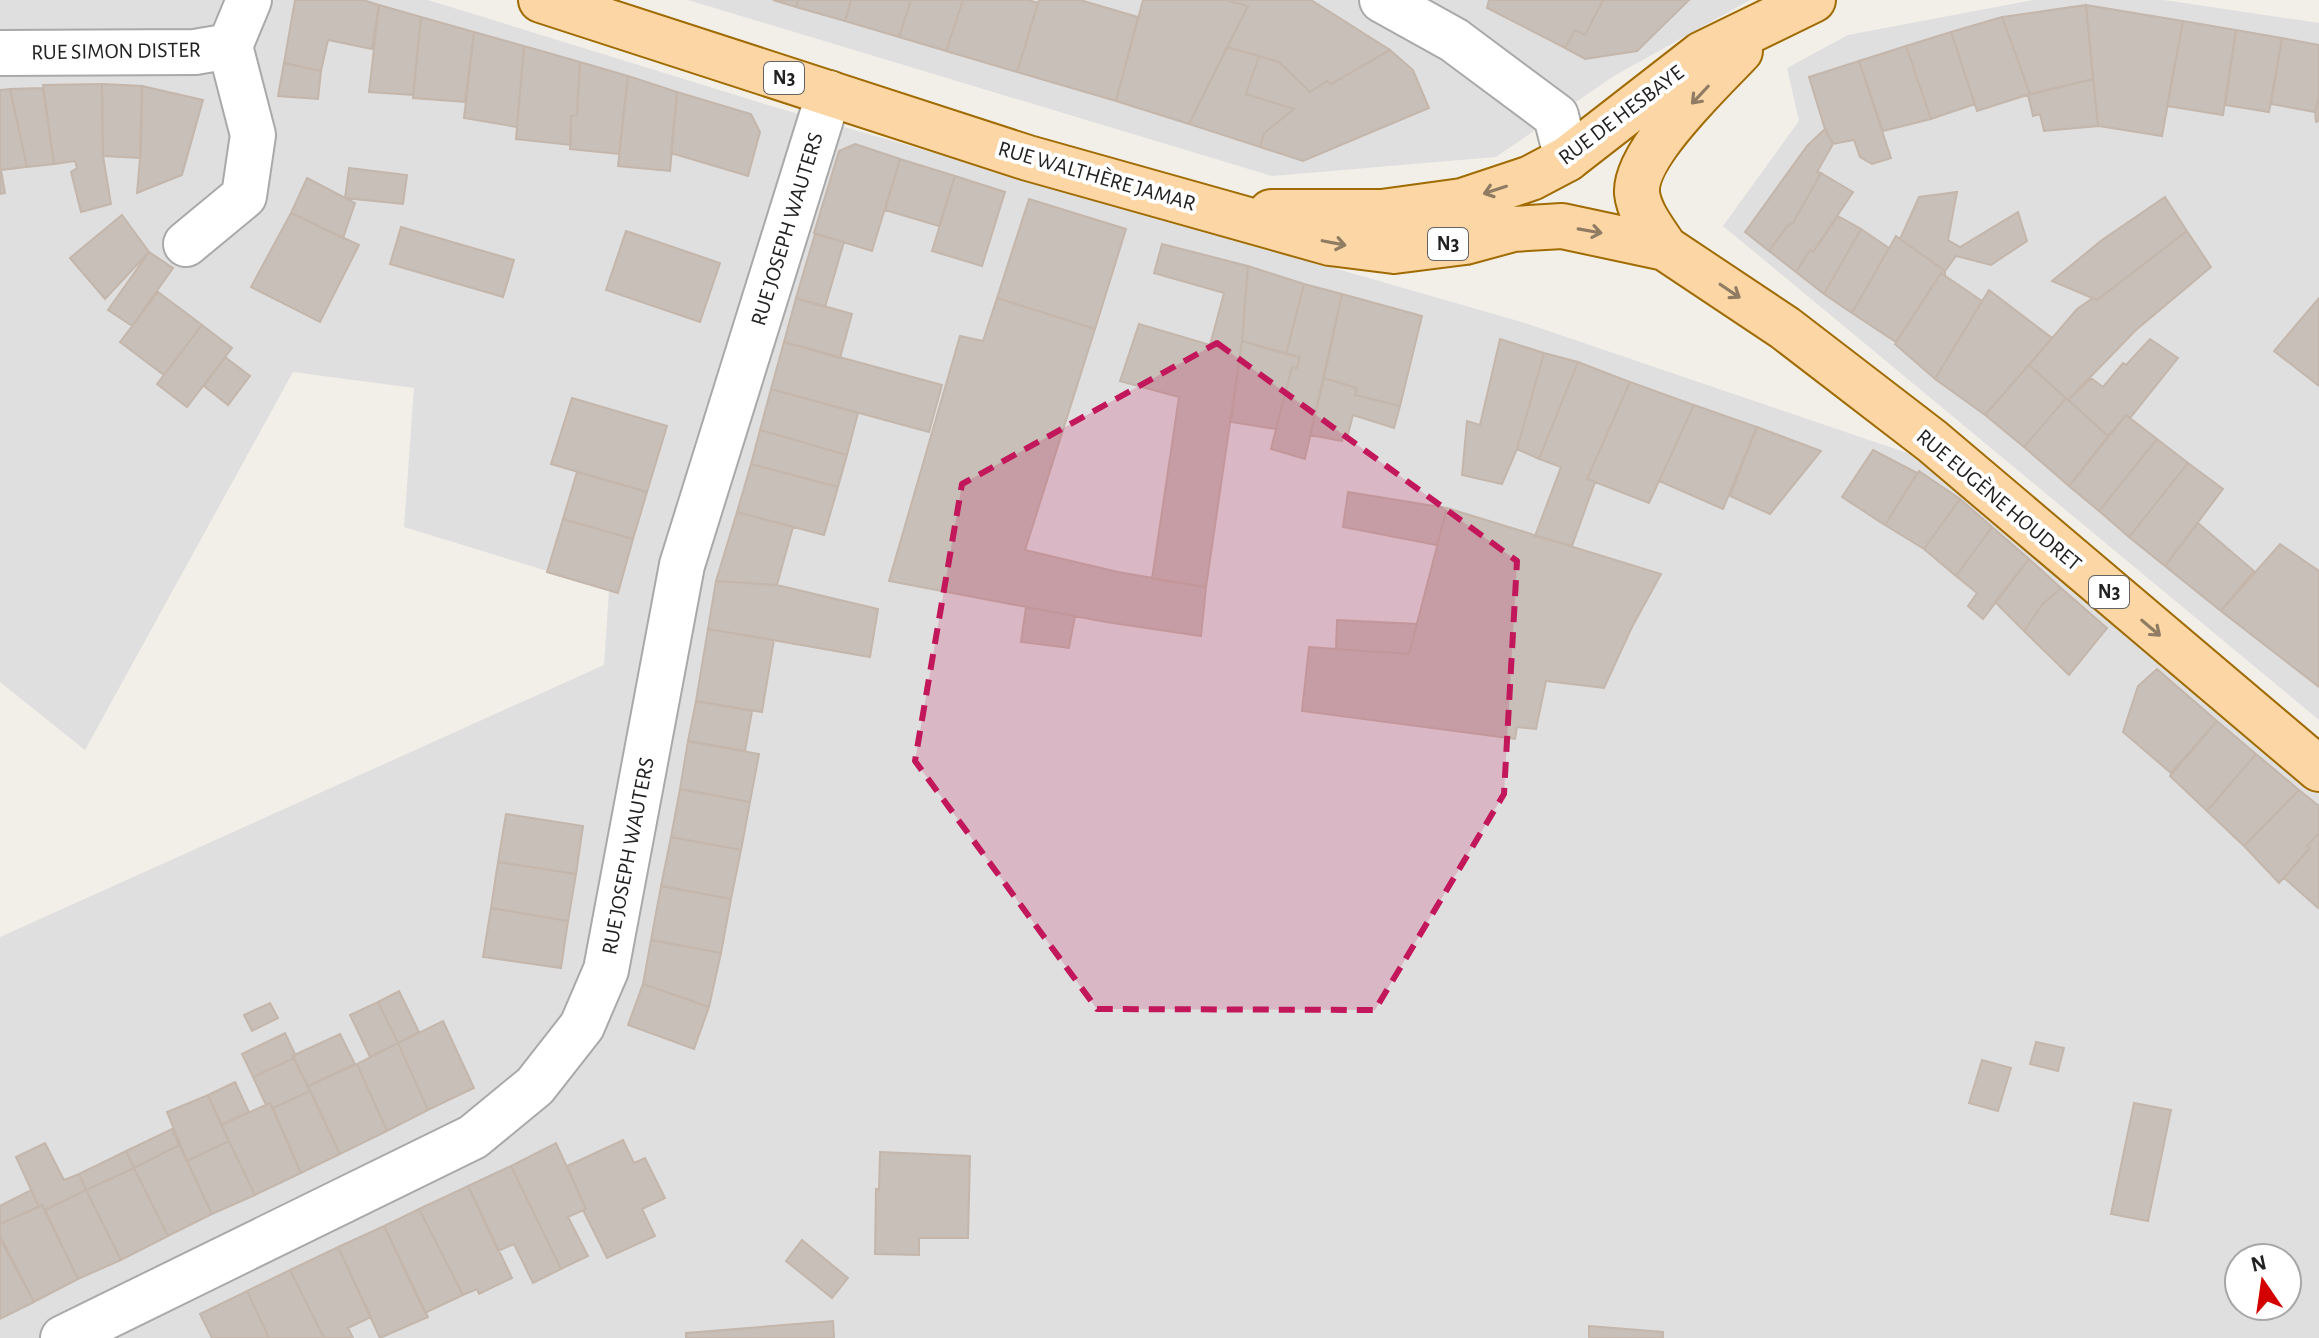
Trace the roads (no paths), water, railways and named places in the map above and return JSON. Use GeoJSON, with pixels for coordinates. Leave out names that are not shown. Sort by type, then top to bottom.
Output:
{"type":"FeatureCollection","features":[{"type":"Feature","properties":{"kind":"main road","name":"RUE WALTHÈRE JAMAR"},"geometry":{"type":"LineString","coordinates":[[541,0],[1028,158],[1232,214],[1293,234],[1364,249],[1394,251],[1465,242],[1513,229],[1562,226],[1665,248]]}},
{"type":"Feature","properties":{"kind":"main road","name":"RUE DE HESBAYE"},"geometry":{"type":"LineString","coordinates":[[1232,214],[1382,212],[1462,201],[1531,178],[1567,159],[1702,54],[1813,0]]}},
{"type":"Feature","properties":{"kind":"main road","name":"RUE DE HESBAYE"},"geometry":{"type":"LineString","coordinates":[[1665,248],[1642,210],[1637,192],[1645,160],[1671,126],[1767,23]]}},
{"type":"Feature","properties":{"kind":"main road","name":"RUE EUGÈNE HOUDRET"},"geometry":{"type":"LineString","coordinates":[[1665,248],[1785,328],[1932,441],[2319,769]]}},
{"type":"Feature","properties":{"kind":"street","name":"RUE SIMON DISTER"},"geometry":{"type":"LineString","coordinates":[[0,53],[195,52],[230,46],[249,0]]}},
{"type":"Feature","properties":{"kind":"street"},"geometry":{"type":"LineString","coordinates":[[1382,0],[1454,40],[1556,116],[1567,159]]}},
{"type":"Feature","properties":{"kind":"street"},"geometry":{"type":"LineString","coordinates":[[186,244],[244,196],[253,135],[230,46]]}},
{"type":"Feature","properties":{"kind":"street","name":"RUE JOSEPH WAUTERS"},"geometry":{"type":"LineString","coordinates":[[63,1338],[473,1137],[535,1086],[582,1026],[606,970],[682,565],[829,93]]}}]}
